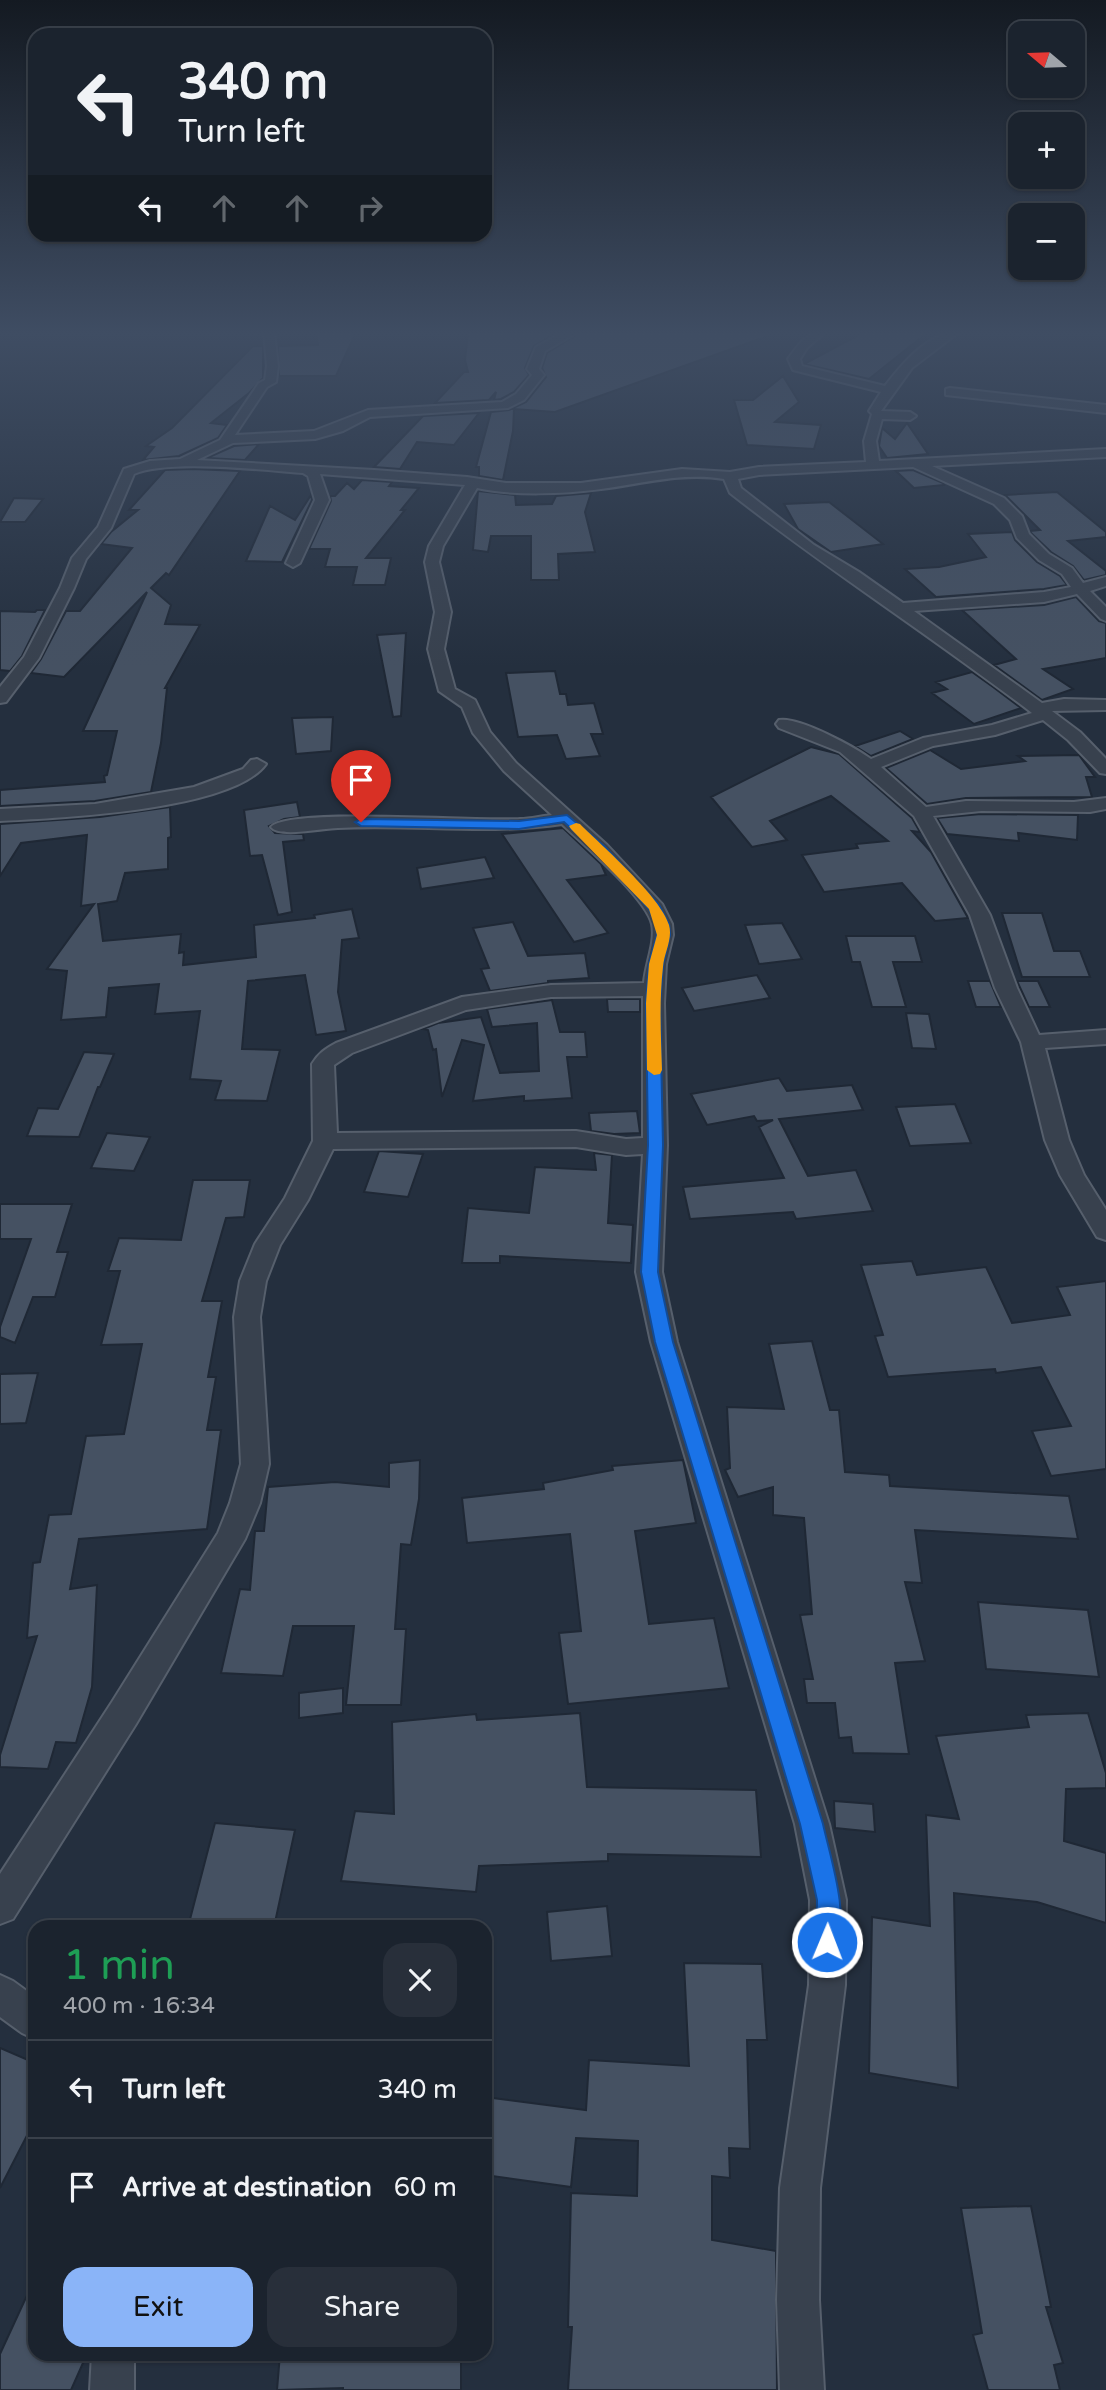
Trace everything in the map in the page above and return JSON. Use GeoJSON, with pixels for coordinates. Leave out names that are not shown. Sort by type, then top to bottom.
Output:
{"type":"FeatureCollection","features":[{"type":"Feature","properties":{"kind":"street"},"geometry":{"type":"LineString","coordinates":[[175,464],[222,444]]}},
{"type":"Feature","properties":{"kind":"street"},"geometry":{"type":"LineString","coordinates":[[261,444],[308,455],[473,483],[483,487],[584,487],[683,471],[713,472],[730,476],[759,471],[1106,453]]}},
{"type":"Feature","properties":{"kind":"street"},"geometry":{"type":"LineString","coordinates":[[0,698],[31,658],[50,616],[67,588],[79,558],[104,528],[129,472],[145,466],[308,455],[321,444]]}},
{"type":"Feature","properties":{"kind":"street"},"geometry":{"type":"LineString","coordinates":[[870,444],[873,466]]}},
{"type":"Feature","properties":{"kind":"street"},"geometry":{"type":"LineString","coordinates":[[293,563],[322,500],[308,455]]}},
{"type":"Feature","properties":{"kind":"street"},"geometry":{"type":"LineString","coordinates":[[913,462],[999,500],[1017,519],[1021,535],[1044,557],[1067,571],[1106,616]]}},
{"type":"Feature","properties":{"kind":"street"},"geometry":{"type":"LineString","coordinates":[[730,476],[735,490],[752,504],[809,548],[854,575],[1042,712],[1074,736],[1106,769]]}},
{"type":"Feature","properties":{"kind":"street"},"geometry":{"type":"LineString","coordinates":[[473,483],[436,546],[432,562],[443,612],[436,649],[447,691],[469,704],[482,733],[510,767],[600,849],[655,908],[662,924],[663,935],[656,964],[655,989],[655,1145],[649,1272],[664,1342],[811,1824],[828,1900],[827,1985],[800,2188],[798,2300],[802,2390]]}},
{"type":"Feature","properties":{"kind":"street"},"geometry":{"type":"LineString","coordinates":[[900,608],[1044,597],[1106,581]]}},
{"type":"Feature","properties":{"kind":"street"},"geometry":{"type":"LineString","coordinates":[[869,766],[929,742],[995,730],[1064,704],[1106,705]]}},
{"type":"Feature","properties":{"kind":"street"},"geometry":{"type":"LineString","coordinates":[[785,724],[846,748],[922,813],[980,915],[1006,988],[1032,1042],[1057,1140],[1072,1175],[1106,1231]]}},
{"type":"Feature","properties":{"kind":"street"},"geometry":{"type":"LineString","coordinates":[[0,815],[94,810],[198,792],[249,773],[257,764]]}},
{"type":"Feature","properties":{"kind":"street"},"geometry":{"type":"LineString","coordinates":[[922,813],[941,808],[979,805],[1086,807],[1106,803]]}},
{"type":"Feature","properties":{"kind":"street"},"geometry":{"type":"LineString","coordinates":[[280,827],[339,822],[519,825],[567,818]]}},
{"type":"Feature","properties":{"kind":"street"},"geometry":{"type":"LineString","coordinates":[[0,1906],[124,1713],[230,1539],[240,1515],[255,1464],[247,1317],[253,1281],[268,1244],[296,1200],[325,1141],[323,1064],[330,1055],[344,1048],[461,1004],[551,991],[655,989]]}},
{"type":"Feature","properties":{"kind":"street"},"geometry":{"type":"LineString","coordinates":[[1032,1042],[1106,1037]]}},
{"type":"Feature","properties":{"kind":"street"},"geometry":{"type":"LineString","coordinates":[[325,1141],[576,1139],[626,1147],[655,1145]]}},
{"type":"Feature","properties":{"kind":"street"},"geometry":{"type":"LineString","coordinates":[[0,1994],[28,2015]]}},
{"type":"Feature","properties":{"kind":"street"},"geometry":{"type":"LineString","coordinates":[[112,2390],[113,2361]]}},
{"type":"Feature","properties":{"kind":"building"},"geometry":{"type":"Polygon","coordinates":[[[150,444],[206,444],[179,456],[143,460],[154,447],[146,446],[150,444]]]}},
{"type":"Feature","properties":{"kind":"building"},"geometry":{"type":"Polygon","coordinates":[[[259,444],[245,460],[207,458],[234,446],[259,444]]]}},
{"type":"Feature","properties":{"kind":"building"},"geometry":{"type":"Polygon","coordinates":[[[397,444],[416,444],[400,469],[374,467],[397,444]]]}},
{"type":"Feature","properties":{"kind":"building"},"geometry":{"type":"Polygon","coordinates":[[[482,444],[510,444],[503,480],[479,476],[479,467],[476,467],[482,444]]]}},
{"type":"Feature","properties":{"kind":"building"},"geometry":{"type":"Polygon","coordinates":[[[747,444],[816,444],[814,449],[747,444]]]}},
{"type":"Feature","properties":{"kind":"building"},"geometry":{"type":"Polygon","coordinates":[[[879,444],[921,444],[928,454],[887,458],[879,444]]]}},
{"type":"Feature","properties":{"kind":"building"},"geometry":{"type":"Polygon","coordinates":[[[165,470],[240,471],[169,575],[166,573],[151,588],[171,605],[165,624],[200,625],[165,688],[161,743],[151,792],[95,801],[0,806],[0,790],[105,782],[104,776],[107,775],[117,731],[83,731],[147,592],[64,677],[31,673],[66,611],[80,611],[132,548],[101,544],[138,510],[129,510],[165,470]]]}},
{"type":"Feature","properties":{"kind":"building"},"geometry":{"type":"Polygon","coordinates":[[[913,470],[944,485],[914,488],[896,471],[913,470]]]}},
{"type":"Feature","properties":{"kind":"building"},"geometry":{"type":"Polygon","coordinates":[[[362,480],[392,482],[389,486],[419,488],[401,510],[405,510],[366,558],[391,558],[385,585],[353,585],[357,567],[325,567],[330,549],[309,549],[331,501],[330,496],[335,496],[347,483],[354,489],[362,480]]]}},
{"type":"Feature","properties":{"kind":"building"},"geometry":{"type":"Polygon","coordinates":[[[478,491],[515,495],[516,505],[552,504],[556,496],[591,493],[585,512],[595,552],[558,554],[559,580],[531,580],[531,536],[491,536],[488,552],[473,550],[478,491]]]}},
{"type":"Feature","properties":{"kind":"building"},"geometry":{"type":"Polygon","coordinates":[[[1057,492],[1106,532],[1106,537],[1068,541],[1106,571],[1106,575],[1084,580],[1073,566],[1051,552],[1031,533],[1030,531],[1040,530],[1005,495],[1057,492]]]}},
{"type":"Feature","properties":{"kind":"building"},"geometry":{"type":"Polygon","coordinates":[[[311,495],[312,500],[282,562],[246,561],[270,506],[295,520],[311,495]]]}},
{"type":"Feature","properties":{"kind":"building"},"geometry":{"type":"Polygon","coordinates":[[[14,498],[43,499],[25,522],[0,522],[14,498]]]}},
{"type":"Feature","properties":{"kind":"building"},"geometry":{"type":"Polygon","coordinates":[[[829,502],[883,544],[831,552],[798,529],[784,504],[829,502]]]}},
{"type":"Feature","properties":{"kind":"building"},"geometry":{"type":"Polygon","coordinates":[[[1012,532],[1015,540],[1037,562],[1060,576],[1067,585],[936,597],[905,569],[939,567],[986,557],[968,534],[1012,532]]]}},
{"type":"Feature","properties":{"kind":"building"},"geometry":{"type":"Polygon","coordinates":[[[1076,597],[1099,621],[1106,623],[1106,658],[1043,669],[1073,689],[1042,700],[994,665],[1016,659],[962,610],[1044,605],[1076,597]]]}},
{"type":"Feature","properties":{"kind":"building"},"geometry":{"type":"Polygon","coordinates":[[[45,610],[22,656],[10,671],[0,670],[0,611],[45,610]]]}},
{"type":"Feature","properties":{"kind":"building"},"geometry":{"type":"Polygon","coordinates":[[[406,633],[401,716],[393,717],[377,635],[406,633]]]}},
{"type":"Feature","properties":{"kind":"building"},"geometry":{"type":"Polygon","coordinates":[[[555,671],[560,694],[566,694],[568,705],[594,703],[603,734],[591,734],[600,756],[566,759],[557,735],[518,737],[506,673],[555,671]]]}},
{"type":"Feature","properties":{"kind":"building"},"geometry":{"type":"Polygon","coordinates":[[[972,672],[1021,708],[974,724],[932,693],[947,689],[936,682],[972,672]]]}},
{"type":"Feature","properties":{"kind":"building"},"geometry":{"type":"Polygon","coordinates":[[[333,717],[331,751],[296,754],[292,718],[333,717]]]}},
{"type":"Feature","properties":{"kind":"building"},"geometry":{"type":"Polygon","coordinates":[[[900,731],[913,739],[871,756],[855,746],[900,731]]]}},
{"type":"Feature","properties":{"kind":"building"},"geometry":{"type":"Polygon","coordinates":[[[811,747],[839,754],[912,818],[920,832],[912,831],[931,852],[968,918],[935,921],[902,883],[824,892],[802,855],[858,848],[856,844],[888,841],[831,796],[770,821],[787,840],[752,847],[711,797],[811,747]]]}},
{"type":"Feature","properties":{"kind":"building"},"geometry":{"type":"Polygon","coordinates":[[[930,750],[961,769],[1025,761],[1018,756],[1079,755],[1095,777],[1086,777],[1092,797],[966,798],[927,804],[886,768],[930,750]]]}},
{"type":"Feature","properties":{"kind":"building"},"geometry":{"type":"Polygon","coordinates":[[[297,802],[300,817],[284,819],[269,826],[275,833],[303,834],[304,840],[283,842],[292,912],[278,915],[262,855],[250,856],[244,810],[297,802]]]}},
{"type":"Feature","properties":{"kind":"building"},"geometry":{"type":"Polygon","coordinates":[[[170,807],[168,869],[125,873],[117,901],[98,904],[103,941],[181,934],[179,953],[184,952],[183,965],[256,957],[254,925],[315,918],[314,915],[352,909],[359,938],[342,940],[338,992],[346,1031],[316,1035],[305,975],[248,981],[242,1049],[280,1050],[267,1101],[215,1100],[221,1081],[190,1079],[200,1011],[155,1014],[159,984],[109,988],[106,1017],[61,1020],[67,971],[47,969],[94,904],[81,906],[87,835],[21,843],[0,876],[0,824],[100,817],[170,807]]]}},
{"type":"Feature","properties":{"kind":"building"},"geometry":{"type":"Polygon","coordinates":[[[981,814],[1078,815],[1077,840],[1018,833],[1019,841],[947,834],[937,818],[981,814]]]}},
{"type":"Feature","properties":{"kind":"building"},"geometry":{"type":"Polygon","coordinates":[[[563,828],[601,864],[606,875],[567,880],[608,933],[574,942],[502,834],[563,828]]]}},
{"type":"Feature","properties":{"kind":"building"},"geometry":{"type":"Polygon","coordinates":[[[485,857],[494,878],[421,889],[417,868],[485,857]]]}},
{"type":"Feature","properties":{"kind":"building"},"geometry":{"type":"Polygon","coordinates":[[[1002,913],[1042,913],[1054,951],[1080,951],[1090,977],[1022,977],[1002,913]]]}},
{"type":"Feature","properties":{"kind":"building"},"geometry":{"type":"Polygon","coordinates":[[[513,922],[528,956],[585,953],[589,978],[548,981],[490,991],[481,969],[489,968],[473,928],[513,922]]]}},
{"type":"Feature","properties":{"kind":"building"},"geometry":{"type":"Polygon","coordinates":[[[782,923],[802,959],[759,964],[745,925],[782,923]]]}},
{"type":"Feature","properties":{"kind":"building"},"geometry":{"type":"Polygon","coordinates":[[[846,936],[915,936],[922,962],[893,962],[906,1007],[872,1007],[860,962],[852,962],[846,936]]]}},
{"type":"Feature","properties":{"kind":"building"},"geometry":{"type":"Polygon","coordinates":[[[757,975],[770,998],[694,1011],[682,988],[757,975]]]}},
{"type":"Feature","properties":{"kind":"building"},"geometry":{"type":"Polygon","coordinates":[[[968,981],[990,981],[1001,1007],[976,1007],[968,981]]]}},
{"type":"Feature","properties":{"kind":"building"},"geometry":{"type":"Polygon","coordinates":[[[1017,981],[1038,981],[1050,1007],[1029,1007],[1017,981]]]}},
{"type":"Feature","properties":{"kind":"building"},"geometry":{"type":"Polygon","coordinates":[[[607,999],[640,999],[640,1012],[608,1012],[607,999]]]}},
{"type":"Feature","properties":{"kind":"building"},"geometry":{"type":"Polygon","coordinates":[[[552,1000],[560,1032],[585,1032],[587,1057],[567,1057],[572,1098],[524,1101],[524,1096],[473,1101],[484,1045],[462,1040],[442,1097],[436,1049],[433,1050],[428,1030],[423,1029],[438,1023],[481,1017],[500,1073],[539,1071],[537,1023],[492,1027],[487,1009],[552,1000]]]}},
{"type":"Feature","properties":{"kind":"building"},"geometry":{"type":"Polygon","coordinates":[[[906,1013],[929,1014],[936,1049],[912,1048],[906,1013]]]}},
{"type":"Feature","properties":{"kind":"building"},"geometry":{"type":"Polygon","coordinates":[[[84,1052],[114,1054],[79,1137],[27,1136],[38,1108],[58,1109],[84,1052]]]}},
{"type":"Feature","properties":{"kind":"building"},"geometry":{"type":"Polygon","coordinates":[[[779,1078],[787,1091],[852,1085],[863,1110],[779,1119],[808,1176],[856,1170],[873,1211],[796,1219],[793,1212],[690,1219],[683,1187],[784,1178],[759,1127],[773,1120],[757,1121],[754,1116],[707,1125],[691,1094],[779,1078]]]}},
{"type":"Feature","properties":{"kind":"building"},"geometry":{"type":"Polygon","coordinates":[[[955,1104],[971,1143],[910,1146],[896,1107],[955,1104]]]}},
{"type":"Feature","properties":{"kind":"building"},"geometry":{"type":"Polygon","coordinates":[[[637,1111],[640,1133],[591,1131],[589,1113],[637,1111]]]}},
{"type":"Feature","properties":{"kind":"building"},"geometry":{"type":"Polygon","coordinates":[[[107,1133],[150,1137],[134,1171],[91,1168],[107,1133]]]}},
{"type":"Feature","properties":{"kind":"building"},"geometry":{"type":"Polygon","coordinates":[[[379,1151],[423,1154],[408,1197],[364,1192],[379,1151]]]}},
{"type":"Feature","properties":{"kind":"building"},"geometry":{"type":"Polygon","coordinates":[[[594,1153],[612,1155],[608,1223],[633,1225],[631,1263],[500,1256],[500,1263],[462,1263],[468,1208],[529,1213],[535,1167],[596,1170],[594,1153]]]}},
{"type":"Feature","properties":{"kind":"building"},"geometry":{"type":"Polygon","coordinates":[[[193,1180],[250,1180],[244,1217],[226,1218],[202,1301],[222,1301],[208,1377],[216,1377],[207,1430],[221,1430],[207,1529],[79,1539],[70,1589],[97,1585],[92,1687],[76,1743],[56,1742],[48,1769],[0,1767],[0,1755],[37,1636],[27,1638],[33,1563],[40,1562],[49,1515],[71,1514],[86,1436],[124,1434],[142,1344],[101,1345],[120,1271],[108,1271],[119,1238],[181,1240],[193,1180]]]}},
{"type":"Feature","properties":{"kind":"building"},"geometry":{"type":"Polygon","coordinates":[[[0,1204],[72,1204],[57,1252],[68,1252],[55,1297],[33,1297],[15,1343],[0,1337],[0,1327],[31,1239],[0,1239],[0,1204]]]}},
{"type":"Feature","properties":{"kind":"building"},"geometry":{"type":"Polygon","coordinates":[[[912,1261],[917,1275],[986,1267],[1012,1323],[1070,1315],[1057,1287],[1106,1281],[1106,1469],[1051,1476],[1032,1431],[1071,1426],[1041,1367],[996,1373],[995,1369],[888,1377],[875,1336],[883,1335],[861,1265],[912,1261]]]}},
{"type":"Feature","properties":{"kind":"building"},"geometry":{"type":"Polygon","coordinates":[[[812,1341],[830,1410],[839,1410],[845,1472],[889,1475],[890,1486],[1069,1496],[1078,1539],[915,1530],[922,1583],[905,1582],[925,1661],[895,1663],[909,1754],[853,1753],[851,1737],[839,1738],[835,1703],[807,1703],[804,1679],[813,1679],[800,1615],[812,1614],[804,1518],[773,1515],[773,1487],[738,1497],[725,1470],[730,1468],[727,1407],[784,1409],[769,1344],[812,1341]]]}},
{"type":"Feature","properties":{"kind":"building"},"geometry":{"type":"Polygon","coordinates":[[[38,1373],[26,1423],[0,1424],[0,1374],[38,1373]]]}},
{"type":"Feature","properties":{"kind":"building"},"geometry":{"type":"Polygon","coordinates":[[[420,1460],[419,1499],[411,1545],[401,1544],[395,1629],[406,1629],[401,1705],[346,1705],[354,1626],[293,1626],[283,1676],[221,1673],[240,1589],[250,1590],[255,1531],[264,1531],[268,1487],[335,1482],[389,1487],[389,1463],[420,1460]]]}},
{"type":"Feature","properties":{"kind":"building"},"geometry":{"type":"Polygon","coordinates":[[[683,1460],[696,1523],[635,1531],[649,1624],[714,1618],[729,1688],[568,1704],[559,1633],[581,1631],[570,1534],[467,1543],[462,1498],[544,1489],[543,1483],[613,1470],[612,1466],[683,1460]]]}},
{"type":"Feature","properties":{"kind":"building"},"geometry":{"type":"Polygon","coordinates":[[[978,1602],[1088,1610],[1099,1677],[986,1669],[978,1602]]]}},
{"type":"Feature","properties":{"kind":"building"},"geometry":{"type":"Polygon","coordinates":[[[343,1688],[343,1713],[299,1718],[299,1693],[343,1688]]]}},
{"type":"Feature","properties":{"kind":"building"},"geometry":{"type":"Polygon","coordinates":[[[580,1713],[587,1787],[756,1790],[761,1857],[608,1854],[608,1861],[479,1866],[476,1892],[341,1881],[355,1811],[394,1814],[392,1722],[476,1714],[477,1720],[580,1713]]]}},
{"type":"Feature","properties":{"kind":"building"},"geometry":{"type":"Polygon","coordinates":[[[1088,1713],[1106,1773],[1106,1788],[1066,1789],[1064,1841],[1106,1853],[1106,1923],[1037,1902],[954,1893],[958,2088],[869,2073],[872,1917],[930,1926],[926,1815],[959,1819],[936,1736],[1029,1727],[1026,1715],[1088,1713]]]}},
{"type":"Feature","properties":{"kind":"building"},"geometry":{"type":"Polygon","coordinates":[[[834,1801],[873,1804],[875,1832],[835,1828],[834,1801]]]}},
{"type":"Feature","properties":{"kind":"building"},"geometry":{"type":"Polygon","coordinates":[[[215,1823],[295,1830],[276,1920],[190,1920],[215,1823]]]}},
{"type":"Feature","properties":{"kind":"building"},"geometry":{"type":"Polygon","coordinates":[[[607,1906],[612,1956],[551,1961],[547,1912],[607,1906]]]}},
{"type":"Feature","properties":{"kind":"building"},"geometry":{"type":"Polygon","coordinates":[[[684,1963],[762,1964],[767,2040],[747,2040],[750,2149],[729,2148],[730,2178],[712,2176],[712,2240],[776,2251],[777,2390],[568,2390],[572,2327],[568,2327],[571,2193],[637,2196],[638,2141],[576,2138],[571,2187],[492,2176],[492,2098],[586,2110],[589,2060],[689,2066],[684,1963]]]}},
{"type":"Feature","properties":{"kind":"building"},"geometry":{"type":"Polygon","coordinates":[[[0,2048],[28,2060],[28,2134],[0,2188],[0,2048]]]}},
{"type":"Feature","properties":{"kind":"building"},"geometry":{"type":"Polygon","coordinates":[[[1031,2206],[1051,2307],[1046,2307],[1063,2363],[1054,2365],[1060,2390],[988,2390],[973,2335],[982,2333],[961,2208],[1031,2206]]]}},
{"type":"Feature","properties":{"kind":"building"},"geometry":{"type":"Polygon","coordinates":[[[28,2293],[28,2361],[84,2361],[71,2390],[0,2390],[0,2354],[28,2293]]]}},
{"type":"Feature","properties":{"kind":"building"},"geometry":{"type":"Polygon","coordinates":[[[279,2361],[461,2361],[461,2390],[277,2390],[279,2361]]]}},
{"type":"Feature","properties":{"kind":"slow traffic"},"geometry":{"type":"LineString","coordinates":[[576,826],[655,908],[662,924],[663,935],[656,964],[653,1003],[654,1070]]}},
{"type":"Feature","properties":{"kind":"route"},"geometry":{"type":"LineString","coordinates":[[361,822],[519,825],[567,818],[655,908],[662,924],[663,935],[656,964],[653,1003],[655,1145],[649,1272],[664,1342],[811,1824],[828,1900],[827,1942]]}}]}
